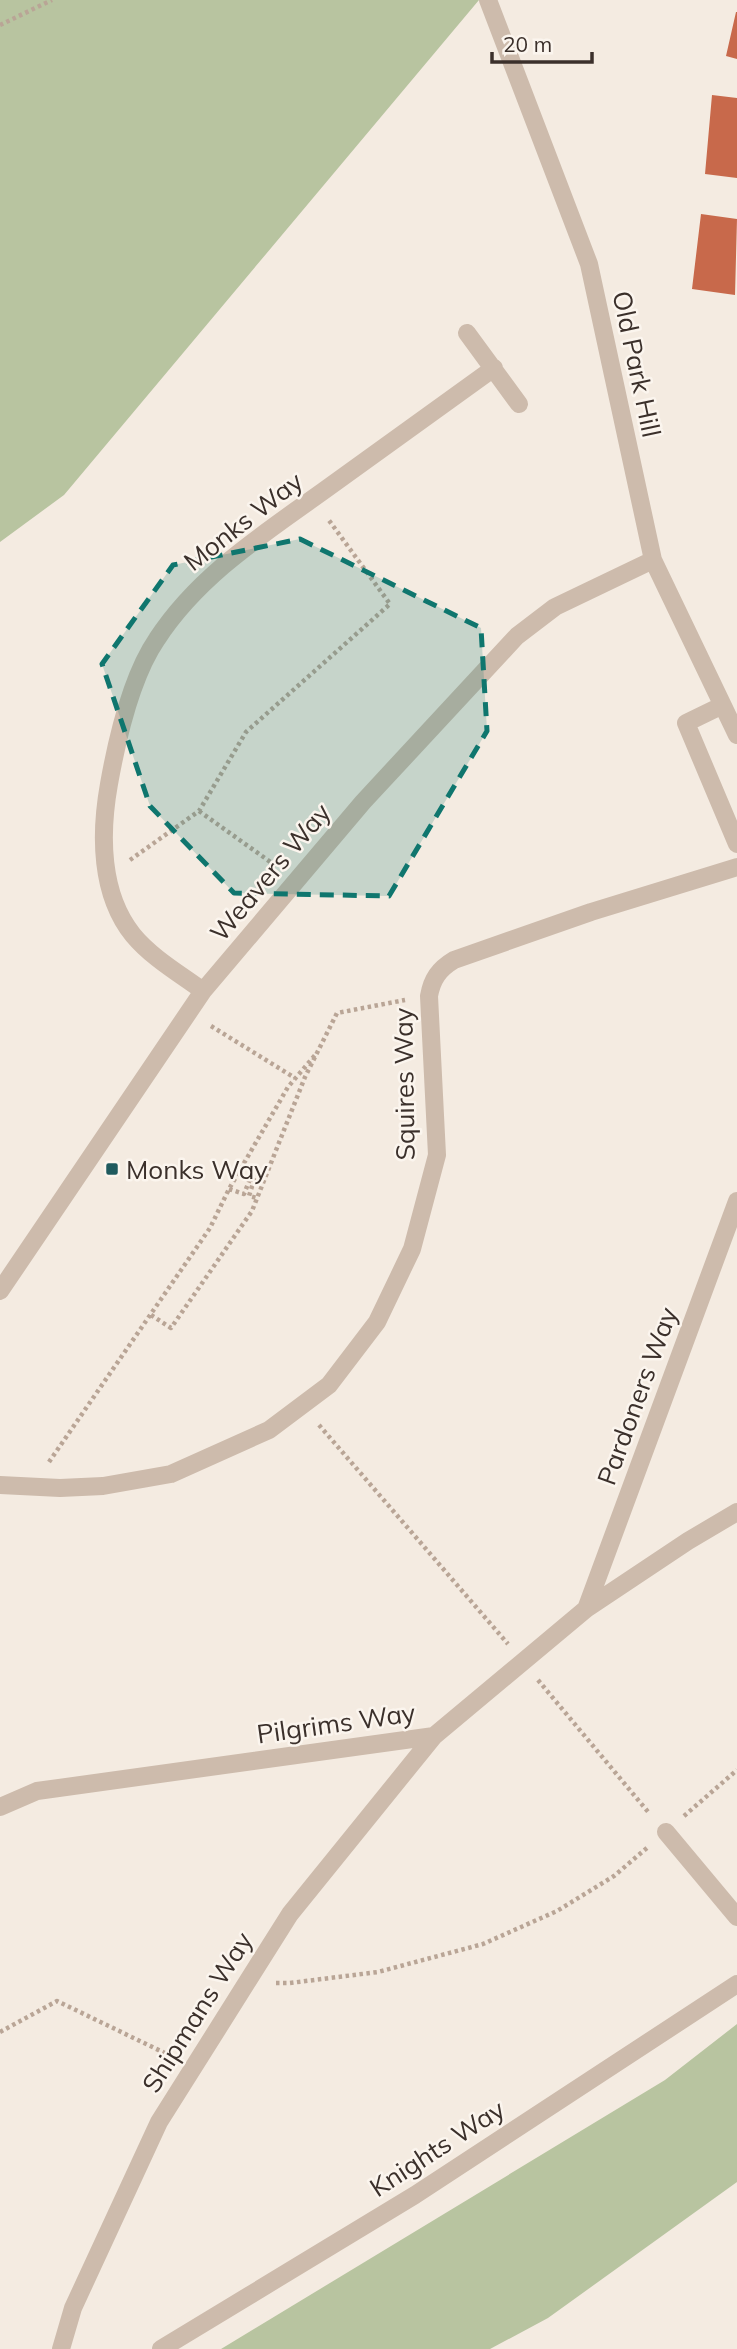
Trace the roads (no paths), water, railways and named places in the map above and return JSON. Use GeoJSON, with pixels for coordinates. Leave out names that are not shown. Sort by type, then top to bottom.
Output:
{"type":"FeatureCollection","features":[{"type":"Feature","properties":{"kind":"street","name":"Old Park Hill"},"geometry":{"type":"LineString","coordinates":[[488,0],[589,264],[653,560],[737,736]]}},
{"type":"Feature","properties":{"kind":"street"},"geometry":{"type":"LineString","coordinates":[[467,333],[519,404]]}},
{"type":"Feature","properties":{"kind":"street","name":"Monks Way"},"geometry":{"type":"LineString","coordinates":[[204,991],[159,959],[133,936],[114,904],[106,877],[104,811],[116,740],[137,681],[156,640],[192,594],[239,552],[494,368]]}},
{"type":"Feature","properties":{"kind":"street","name":"Weavers Way"},"geometry":{"type":"LineString","coordinates":[[0,1291],[204,991],[363,802],[517,636],[555,607],[653,560]]}},
{"type":"Feature","properties":{"kind":"street"},"geometry":{"type":"LineString","coordinates":[[721,706],[686,723],[737,844]]}},
{"type":"Feature","properties":{"kind":"street","name":"Squires Way"},"geometry":{"type":"LineString","coordinates":[[0,1485],[31,1488],[103,1486],[171,1474],[269,1430],[329,1385],[377,1322],[412,1249],[437,1155],[429,996],[431,983],[438,972],[454,960],[591,912],[737,867]]}},
{"type":"Feature","properties":{"kind":"street","name":"Pardoners Way"},"geometry":{"type":"LineString","coordinates":[[586,1609],[737,1201]]}},
{"type":"Feature","properties":{"kind":"street","name":"Pilgrims Way"},"geometry":{"type":"LineString","coordinates":[[0,1807],[37,1791],[434,1736],[586,1609],[737,1512]]}},
{"type":"Feature","properties":{"kind":"street","name":"Shipmans Way"},"geometry":{"type":"LineString","coordinates":[[61,2349],[73,2308],[159,2122],[290,1914],[434,1736]]}},
{"type":"Feature","properties":{"kind":"street"},"geometry":{"type":"LineString","coordinates":[[666,1832],[737,1917]]}},
{"type":"Feature","properties":{"kind":"street","name":"Knights Way"},"geometry":{"type":"LineString","coordinates":[[161,2349],[415,2195],[737,1984]]}},
{"type":"Feature","properties":{"kind":"place","name":"Monks Way"},"geometry":{"type":"Point","coordinates":[112,1169]}}]}
